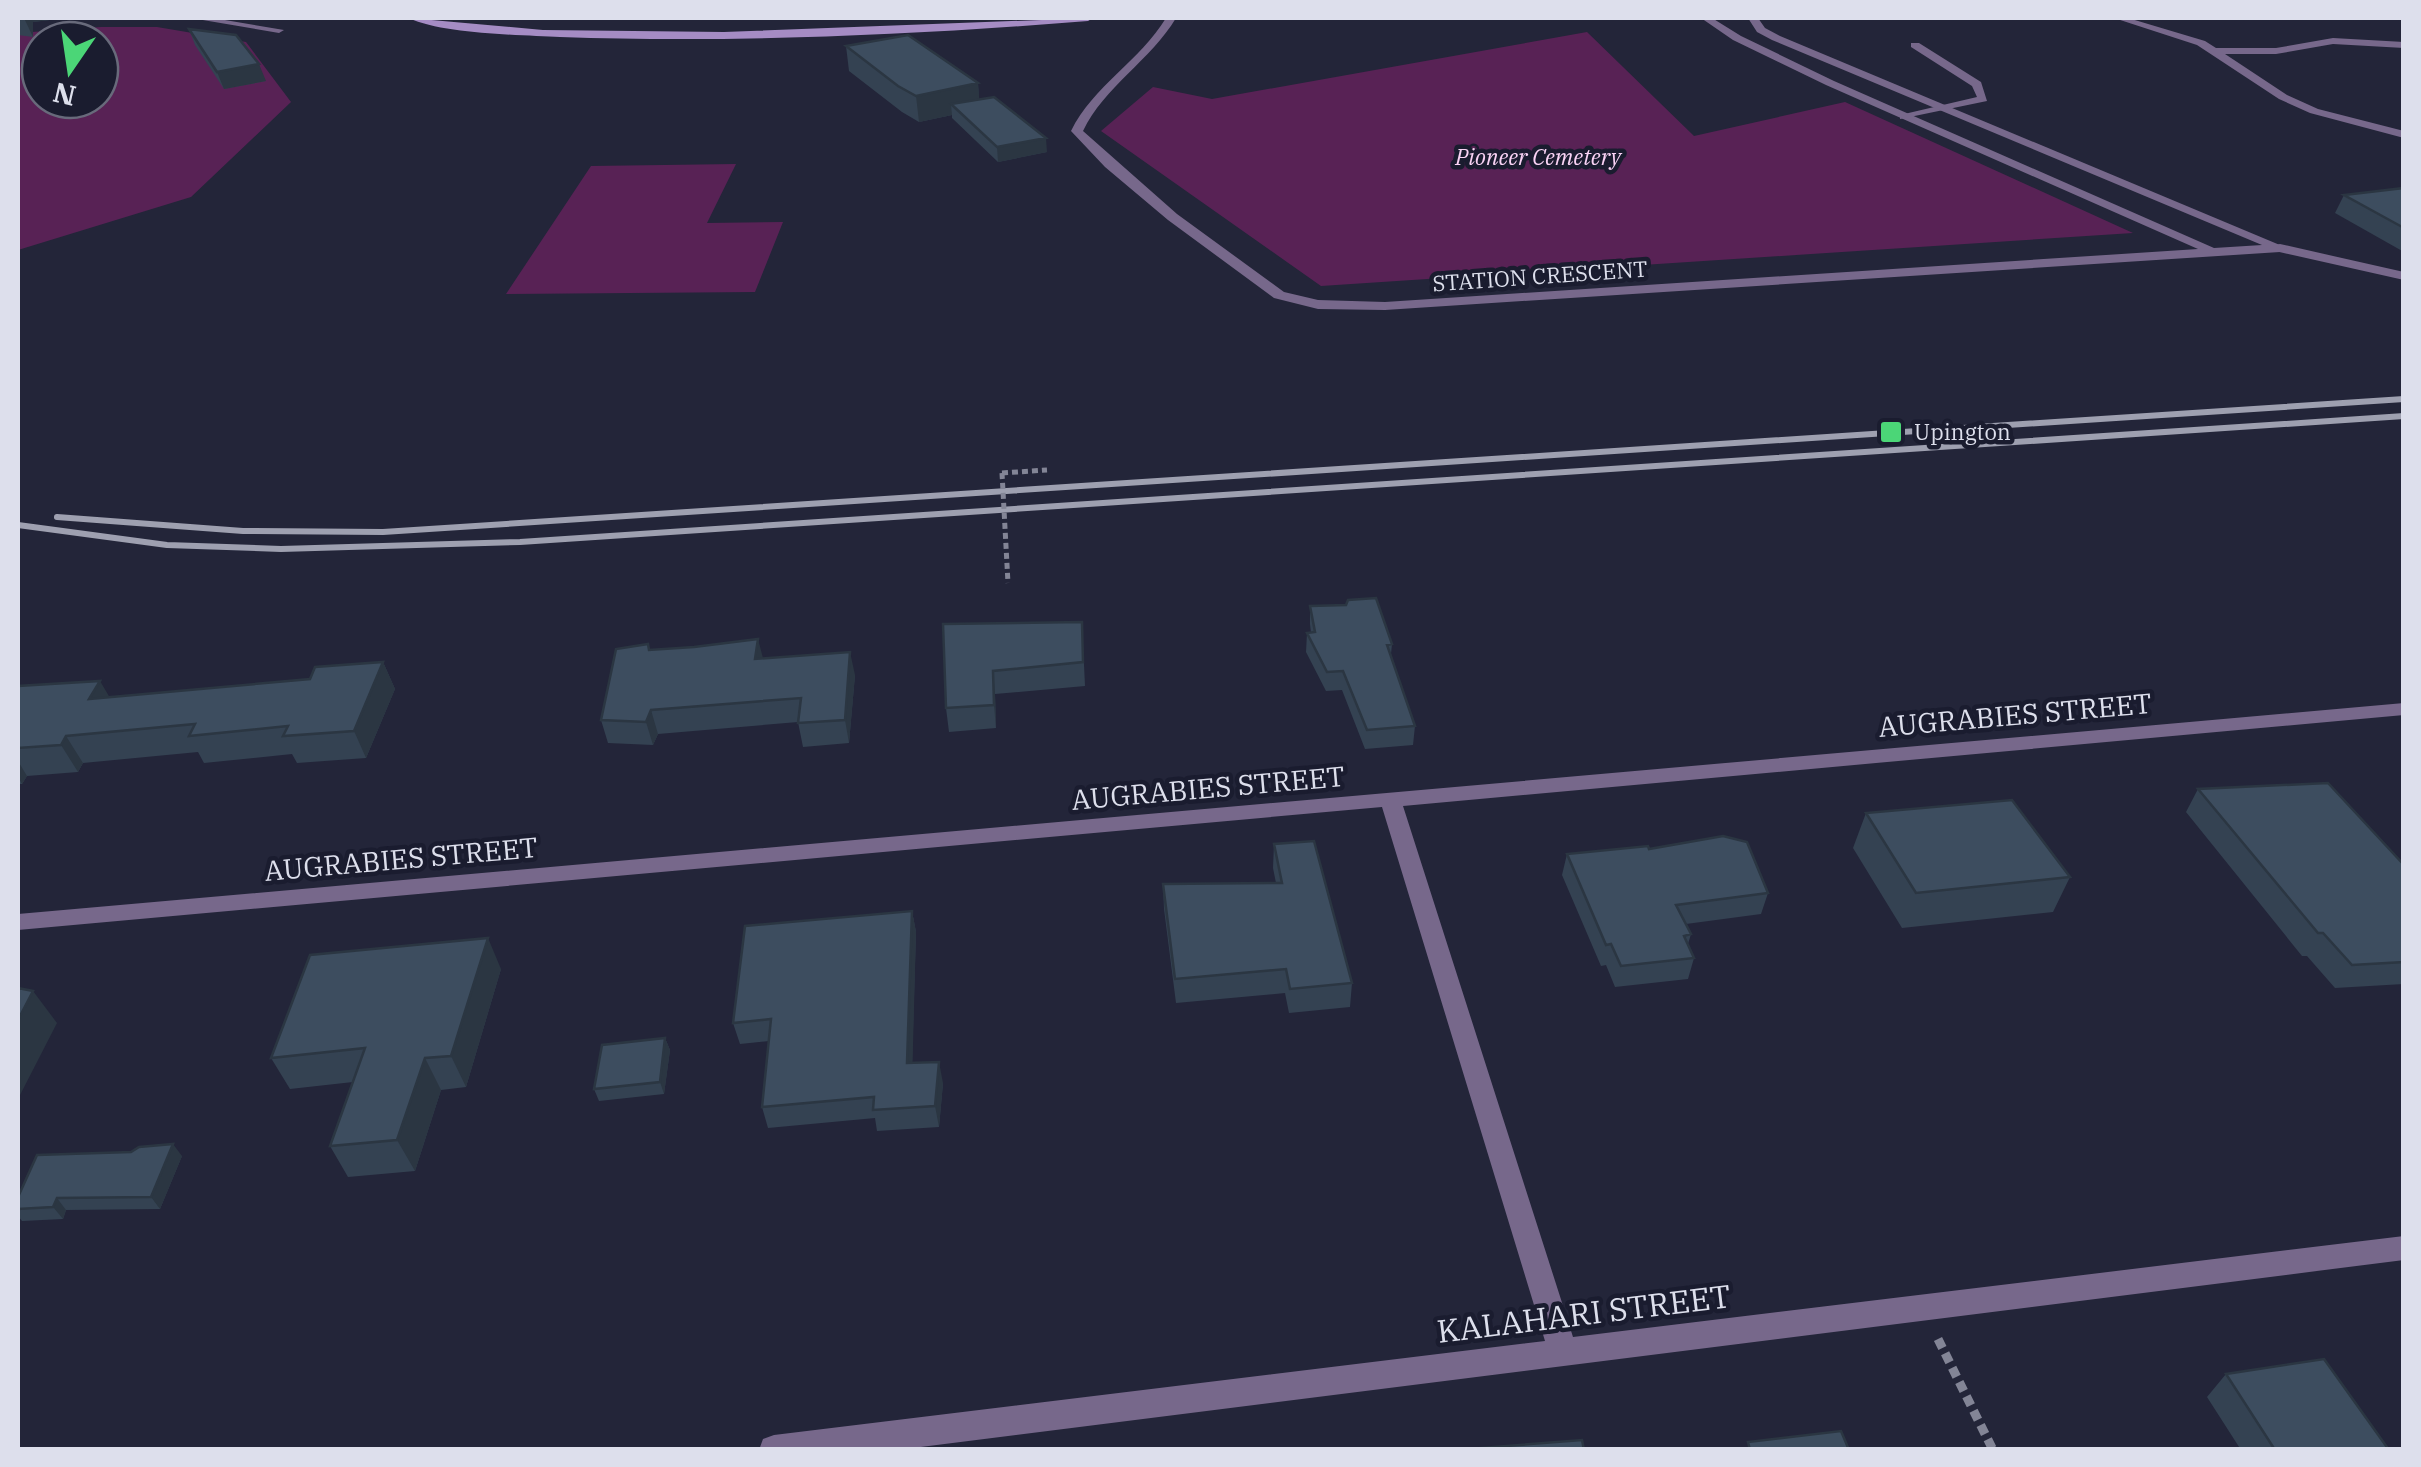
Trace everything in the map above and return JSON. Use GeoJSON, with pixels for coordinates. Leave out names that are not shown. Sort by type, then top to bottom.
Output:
{"type":"FeatureCollection","features":[{"type":"Feature","properties":{"kind":"street"},"geometry":{"type":"LineString","coordinates":[[196,18],[280,22]]}},
{"type":"Feature","properties":{"kind":"street"},"geometry":{"type":"LineString","coordinates":[[414,18],[551,32],[745,36],[906,32],[1088,18]]}},
{"type":"Feature","properties":{"kind":"street"},"geometry":{"type":"LineString","coordinates":[[510,18],[665,24],[946,18]]}},
{"type":"Feature","properties":{"kind":"street","name":"STATION CRESCENT"},"geometry":{"type":"LineString","coordinates":[[1170,18],[1156,43],[1086,116],[1077,131],[1103,158],[1246,274],[1272,292],[1293,300],[1385,306],[2280,248]]}},
{"type":"Feature","properties":{"kind":"street","name":"STATION CRESCENT"},"geometry":{"type":"LineString","coordinates":[[1706,18],[1747,43],[1904,116],[2214,252]]}},
{"type":"Feature","properties":{"kind":"street"},"geometry":{"type":"LineString","coordinates":[[1752,18],[1761,30],[1776,38],[2280,248],[2404,276]]}},
{"type":"Feature","properties":{"kind":"street"},"geometry":{"type":"LineString","coordinates":[[2120,18],[2187,37],[2299,104],[2404,135]]}},
{"type":"Feature","properties":{"kind":"street"},"geometry":{"type":"LineString","coordinates":[[2215,51],[2276,51],[2333,41],[2404,45]]}},
{"type":"Feature","properties":{"kind":"street"},"geometry":{"type":"LineString","coordinates":[[1904,116],[1978,102],[1983,94],[1971,80],[1915,45]]}},
{"type":"Feature","properties":{"kind":"street","name":"AUGRABIES STREET"},"geometry":{"type":"LineString","coordinates":[[18,922],[2404,709]]}},
{"type":"Feature","properties":{"kind":"street"},"geometry":{"type":"LineString","coordinates":[[1391,802],[1563,1351]]}},
{"type":"Feature","properties":{"kind":"street","name":"KALAHARI STREET"},"geometry":{"type":"LineString","coordinates":[[774,1450],[2404,1248]]}},
{"type":"Feature","properties":{"kind":"path"},"geometry":{"type":"LineString","coordinates":[[1008,582],[1002,473],[1047,470]]}},
{"type":"Feature","properties":{"kind":"path"},"geometry":{"type":"LineString","coordinates":[[1923,1309],[1993,1450]]}},
{"type":"Feature","properties":{"kind":"green space"},"geometry":{"type":"Polygon","coordinates":[[[120,27],[157,27],[246,42],[291,102],[191,197],[18,250],[18,33],[20,120],[120,120],[120,27]]]}},
{"type":"Feature","properties":{"kind":"green space","name":"Pioneer Cemetery"},"geometry":{"type":"Polygon","coordinates":[[[1587,32],[1694,136],[1845,102],[2133,233],[1321,286],[1101,131],[1153,87],[1212,99],[1587,32]]]}},
{"type":"Feature","properties":{"kind":"green space"},"geometry":{"type":"Polygon","coordinates":[[[736,164],[707,223],[783,222],[755,292],[506,294],[591,166],[736,164]]]}},
{"type":"Feature","properties":{"kind":"building"},"geometry":{"type":"Polygon","coordinates":[[[189,29],[236,35],[259,64],[217,72],[189,29]]]}},
{"type":"Feature","properties":{"kind":"building"},"geometry":{"type":"Polygon","coordinates":[[[908,35],[978,83],[916,96],[846,46],[908,35]]]}},
{"type":"Feature","properties":{"kind":"building"},"geometry":{"type":"Polygon","coordinates":[[[994,97],[1046,138],[997,147],[951,104],[994,97]]]}},
{"type":"Feature","properties":{"kind":"building"},"geometry":{"type":"Polygon","coordinates":[[[2404,188],[2404,228],[2344,195],[2404,188]]]}},
{"type":"Feature","properties":{"kind":"building"},"geometry":{"type":"Polygon","coordinates":[[[1376,598],[1392,644],[1387,645],[1415,726],[1367,730],[1343,671],[1327,672],[1307,633],[1315,632],[1310,606],[1346,605],[1348,600],[1376,598]]]}},
{"type":"Feature","properties":{"kind":"building"},"geometry":{"type":"Polygon","coordinates":[[[1082,622],[1083,662],[993,671],[994,705],[946,708],[943,624],[1082,622]]]}},
{"type":"Feature","properties":{"kind":"building"},"geometry":{"type":"Polygon","coordinates":[[[758,639],[755,659],[850,652],[845,720],[798,723],[801,698],[651,710],[646,722],[601,720],[616,649],[648,644],[649,650],[694,647],[758,639]]]}},
{"type":"Feature","properties":{"kind":"building"},"geometry":{"type":"Polygon","coordinates":[[[383,662],[354,731],[283,736],[288,726],[189,736],[195,724],[66,736],[61,745],[18,748],[18,686],[100,681],[89,699],[310,679],[315,667],[383,662]]]}},
{"type":"Feature","properties":{"kind":"building"},"geometry":{"type":"Polygon","coordinates":[[[2328,783],[2404,865],[2404,962],[2352,965],[2323,933],[2318,933],[2198,789],[2328,783]]]}},
{"type":"Feature","properties":{"kind":"building"},"geometry":{"type":"Polygon","coordinates":[[[2012,800],[2070,877],[1916,893],[1866,813],[2012,800]]]}},
{"type":"Feature","properties":{"kind":"building"},"geometry":{"type":"Polygon","coordinates":[[[1723,836],[1747,842],[1768,893],[1676,905],[1691,934],[1684,936],[1694,958],[1621,966],[1611,944],[1606,945],[1567,854],[1648,846],[1649,849],[1723,836]]]}},
{"type":"Feature","properties":{"kind":"building"},"geometry":{"type":"Polygon","coordinates":[[[1314,841],[1352,983],[1290,989],[1286,969],[1175,979],[1163,884],[1282,883],[1274,844],[1314,841]]]}},
{"type":"Feature","properties":{"kind":"building"},"geometry":{"type":"Polygon","coordinates":[[[912,911],[907,1063],[939,1062],[935,1106],[873,1110],[874,1097],[762,1107],[771,1019],[733,1023],[745,926],[912,911]]]}},
{"type":"Feature","properties":{"kind":"building"},"geometry":{"type":"Polygon","coordinates":[[[488,938],[451,1056],[425,1058],[397,1140],[330,1146],[365,1048],[271,1058],[310,955],[488,938]]]}},
{"type":"Feature","properties":{"kind":"building"},"geometry":{"type":"Polygon","coordinates":[[[18,988],[33,991],[18,1020],[18,988]]]}},
{"type":"Feature","properties":{"kind":"building"},"geometry":{"type":"Polygon","coordinates":[[[665,1038],[660,1082],[594,1089],[602,1045],[665,1038]]]}},
{"type":"Feature","properties":{"kind":"building"},"geometry":{"type":"Polygon","coordinates":[[[173,1144],[151,1197],[57,1198],[53,1207],[18,1209],[18,1197],[37,1155],[131,1152],[139,1147],[173,1144]]]}},
{"type":"Feature","properties":{"kind":"building"},"geometry":{"type":"Polygon","coordinates":[[[2324,1359],[2389,1450],[2275,1450],[2226,1374],[2324,1359]]]}},
{"type":"Feature","properties":{"kind":"building"},"geometry":{"type":"Polygon","coordinates":[[[1841,1431],[1849,1450],[1750,1450],[1748,1442],[1841,1431]]]}},
{"type":"Feature","properties":{"kind":"building"},"geometry":{"type":"Polygon","coordinates":[[[1582,1440],[1584,1450],[1480,1448],[1582,1440]]]}},
{"type":"Feature","properties":{"kind":"railway"},"geometry":{"type":"LineString","coordinates":[[57,517],[243,531],[383,532],[2404,399]]}},
{"type":"Feature","properties":{"kind":"railway"},"geometry":{"type":"LineString","coordinates":[[18,525],[167,545],[281,549],[520,542],[2404,416]]}},
{"type":"Feature","properties":{"kind":"place","name":"Upington"},"geometry":{"type":"Point","coordinates":[1891,432]}}]}
